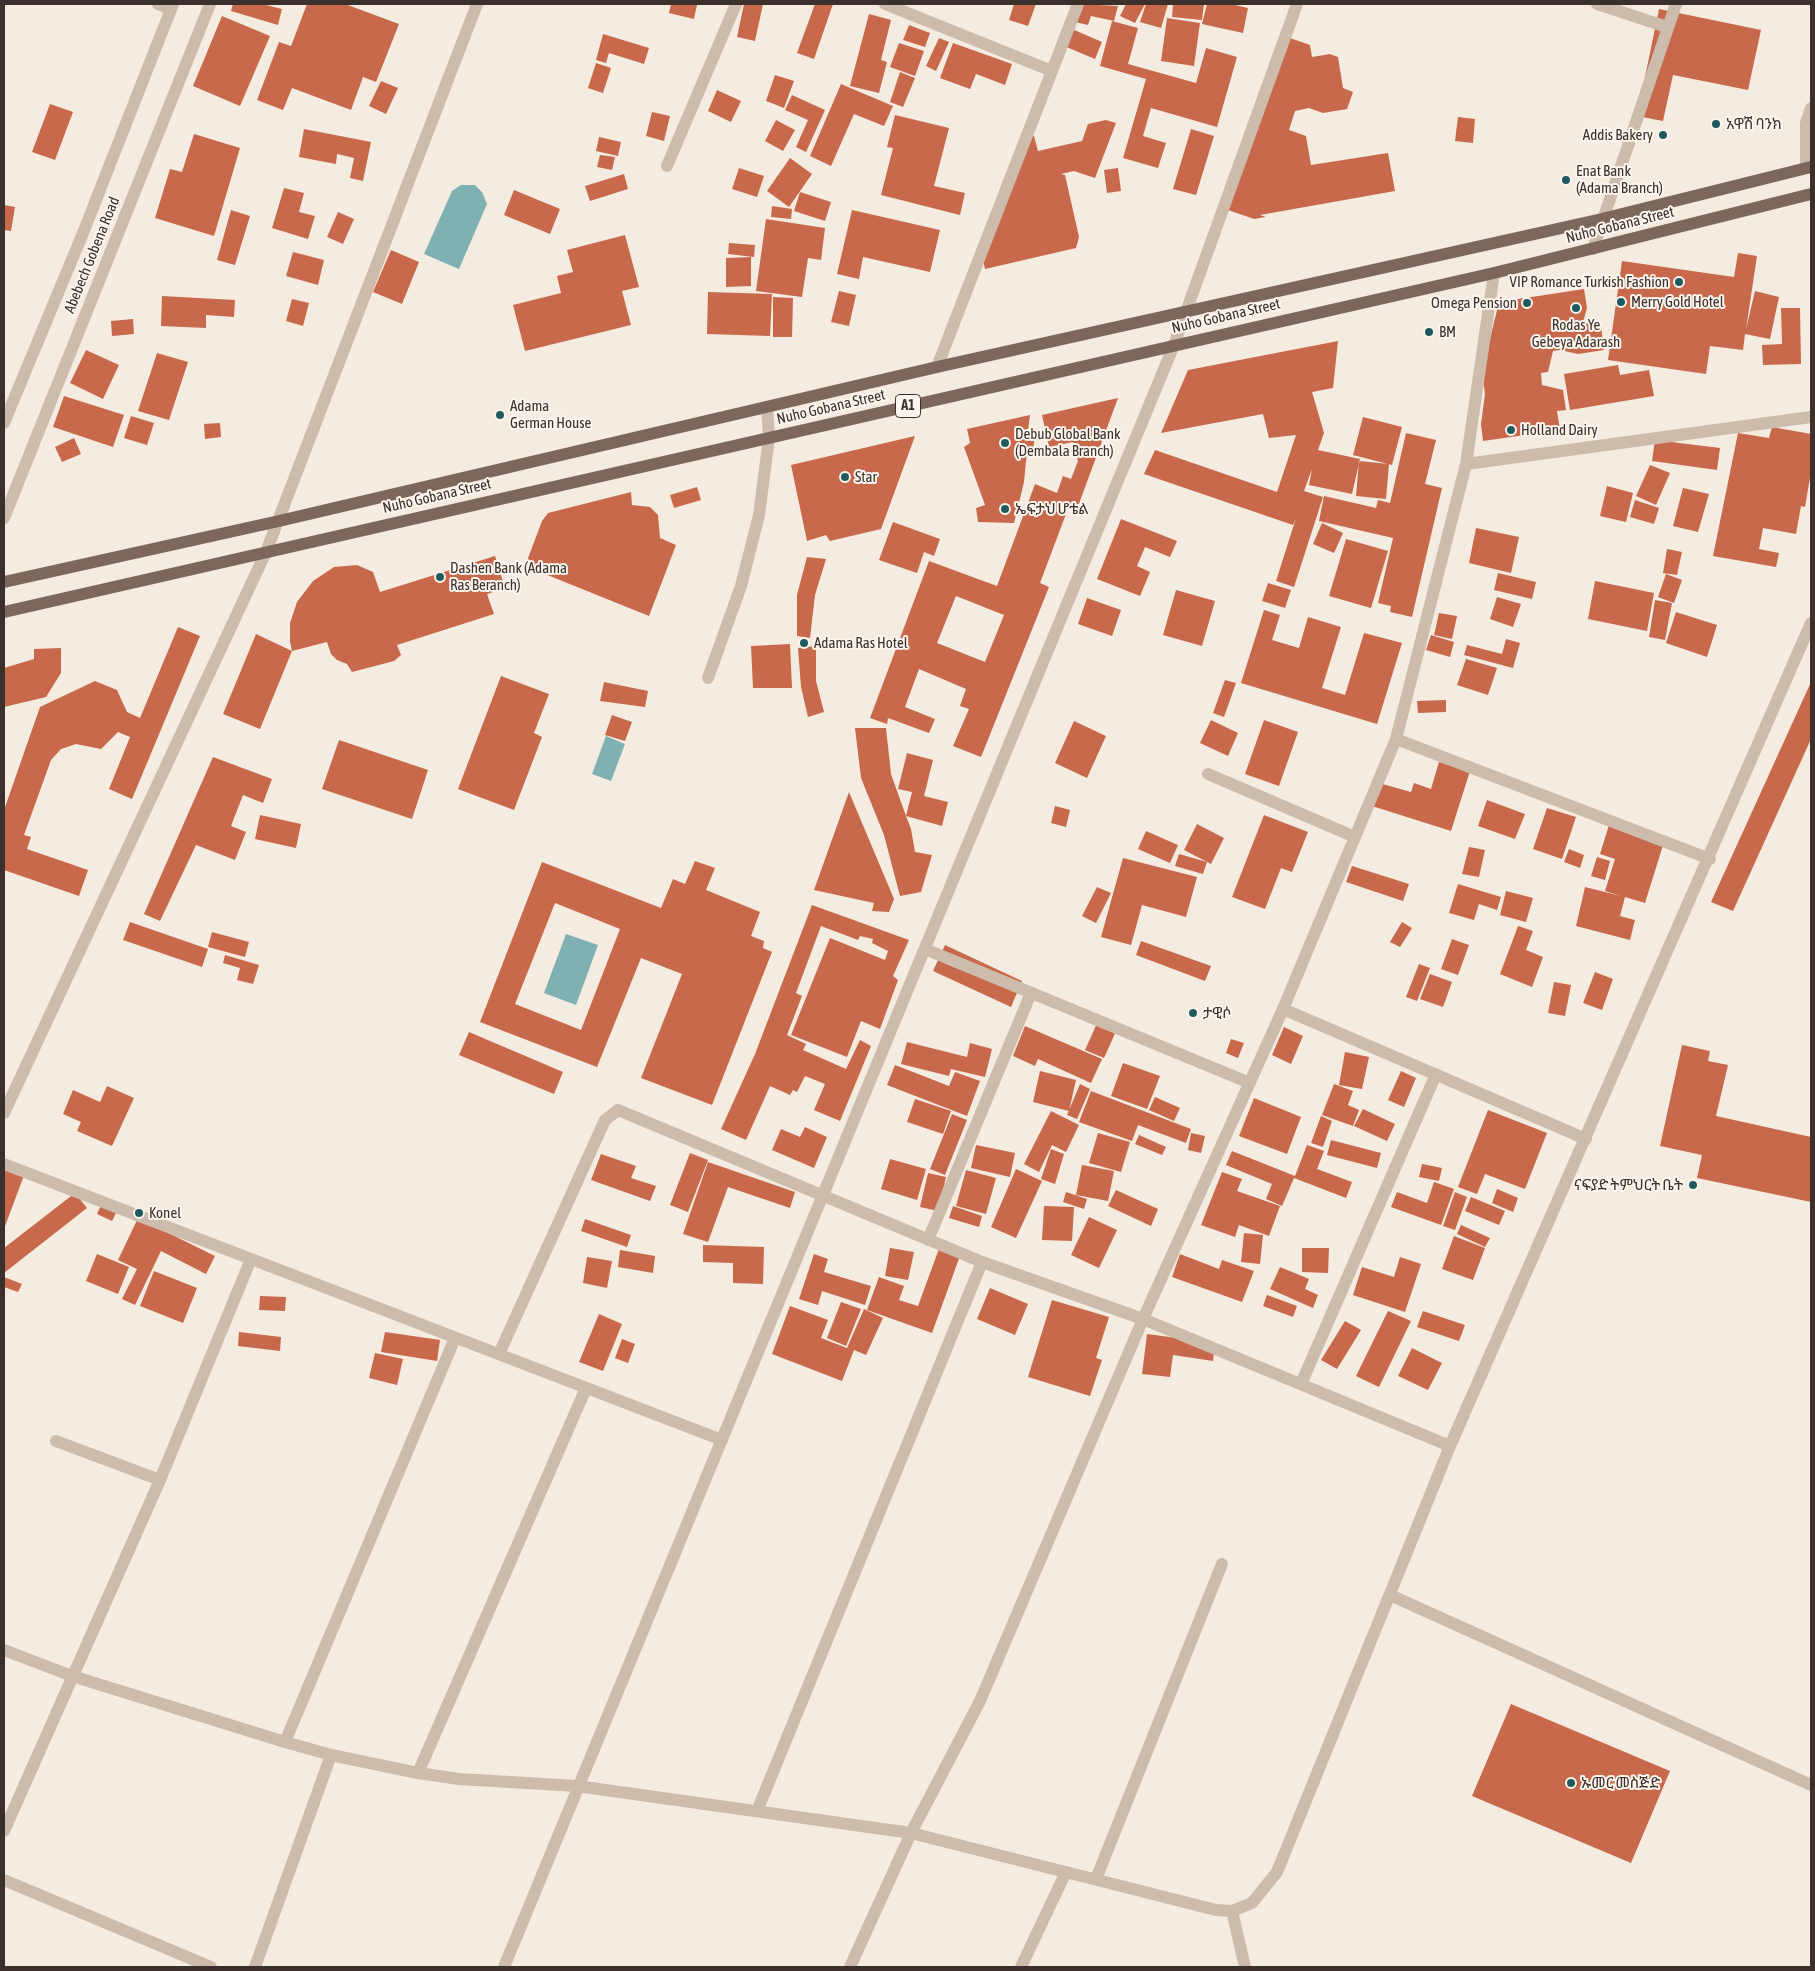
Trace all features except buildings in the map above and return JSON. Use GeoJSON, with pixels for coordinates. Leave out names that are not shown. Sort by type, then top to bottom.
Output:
{"type":"FeatureCollection","features":[{"type":"Feature","properties":{"kind":"main road","name":"Nuho Gobana Street"},"geometry":{"type":"LineString","coordinates":[[4,582],[279,521],[938,367],[1602,219],[1809,168]]}},
{"type":"Feature","properties":{"kind":"main road","name":"Nuho Gobana Street"},"geometry":{"type":"LineString","coordinates":[[4,612],[1494,273],[1811,194]]}},
{"type":"Feature","properties":{"kind":"street"},"geometry":{"type":"LineString","coordinates":[[158,4],[172,6]]}},
{"type":"Feature","properties":{"kind":"street","name":"Abebech Gobena Road"},"geometry":{"type":"LineString","coordinates":[[4,518],[210,4]]}},
{"type":"Feature","properties":{"kind":"street"},"geometry":{"type":"LineString","coordinates":[[4,1114],[266,552],[477,4]]}},
{"type":"Feature","properties":{"kind":"street"},"geometry":{"type":"LineString","coordinates":[[667,166],[736,4]]}},
{"type":"Feature","properties":{"kind":"street"},"geometry":{"type":"LineString","coordinates":[[885,4],[1052,71]]}},
{"type":"Feature","properties":{"kind":"street"},"geometry":{"type":"LineString","coordinates":[[938,367],[1078,4]]}},
{"type":"Feature","properties":{"kind":"street"},"geometry":{"type":"LineString","coordinates":[[504,1967],[577,1786],[823,1197],[1174,345],[1297,4]]}},
{"type":"Feature","properties":{"kind":"street"},"geometry":{"type":"LineString","coordinates":[[1597,4],[1667,27]]}},
{"type":"Feature","properties":{"kind":"street"},"geometry":{"type":"LineString","coordinates":[[1592,249],[1676,4]]}},
{"type":"Feature","properties":{"kind":"street","name":"Abebech Gobena Road"},"geometry":{"type":"LineString","coordinates":[[4,422],[83,233],[172,6]]}},
{"type":"Feature","properties":{"kind":"street"},"geometry":{"type":"LineString","coordinates":[[1809,168],[1806,123],[1811,108]]}},
{"type":"Feature","properties":{"kind":"street"},"geometry":{"type":"LineString","coordinates":[[850,1967],[911,1833],[980,1701],[1143,1319],[1283,1009],[1396,739],[1466,464],[1494,273]]}},
{"type":"Feature","properties":{"kind":"street"},"geometry":{"type":"LineString","coordinates":[[708,678],[741,586],[759,515],[768,438],[767,407]]}},
{"type":"Feature","properties":{"kind":"street"},"geometry":{"type":"LineString","coordinates":[[1466,464],[1811,417]]}},
{"type":"Feature","properties":{"kind":"street"},"geometry":{"type":"LineString","coordinates":[[4,1650],[72,1676],[285,1742],[331,1755],[418,1773],[459,1779],[577,1786],[911,1833],[1216,1910],[1232,1911],[1252,1903],[1277,1872],[1450,1446],[1710,859],[1811,623]]}},
{"type":"Feature","properties":{"kind":"street"},"geometry":{"type":"LineString","coordinates":[[1396,739],[1710,859]]}},
{"type":"Feature","properties":{"kind":"street"},"geometry":{"type":"LineString","coordinates":[[1208,774],[1355,837]]}},
{"type":"Feature","properties":{"kind":"street"},"geometry":{"type":"LineString","coordinates":[[925,949],[1250,1083]]}},
{"type":"Feature","properties":{"kind":"street"},"geometry":{"type":"LineString","coordinates":[[928,1240],[1032,993]]}},
{"type":"Feature","properties":{"kind":"street"},"geometry":{"type":"LineString","coordinates":[[1283,1009],[1586,1139]]}},
{"type":"Feature","properties":{"kind":"street"},"geometry":{"type":"LineString","coordinates":[[1301,1384],[1436,1074]]}},
{"type":"Feature","properties":{"kind":"street"},"geometry":{"type":"LineString","coordinates":[[498,1354],[605,1120],[618,1110],[982,1262],[1143,1319],[1450,1446]]}},
{"type":"Feature","properties":{"kind":"street"},"geometry":{"type":"LineString","coordinates":[[4,1164],[722,1440]]}},
{"type":"Feature","properties":{"kind":"street"},"geometry":{"type":"LineString","coordinates":[[4,1831],[160,1480],[251,1259]]}},
{"type":"Feature","properties":{"kind":"street"},"geometry":{"type":"LineString","coordinates":[[757,1811],[982,1262]]}},
{"type":"Feature","properties":{"kind":"street"},"geometry":{"type":"LineString","coordinates":[[285,1742],[456,1338]]}},
{"type":"Feature","properties":{"kind":"street"},"geometry":{"type":"LineString","coordinates":[[418,1773],[586,1388]]}},
{"type":"Feature","properties":{"kind":"street"},"geometry":{"type":"LineString","coordinates":[[56,1442],[160,1480]]}},
{"type":"Feature","properties":{"kind":"street"},"geometry":{"type":"LineString","coordinates":[[1096,1879],[1222,1564]]}},
{"type":"Feature","properties":{"kind":"street"},"geometry":{"type":"LineString","coordinates":[[1390,1595],[1811,1786]]}},
{"type":"Feature","properties":{"kind":"street"},"geometry":{"type":"LineString","coordinates":[[255,1967],[331,1755]]}},
{"type":"Feature","properties":{"kind":"street"},"geometry":{"type":"LineString","coordinates":[[1021,1967],[1066,1872]]}},
{"type":"Feature","properties":{"kind":"street"},"geometry":{"type":"LineString","coordinates":[[4,1880],[211,1967]]}},
{"type":"Feature","properties":{"kind":"street"},"geometry":{"type":"LineString","coordinates":[[1232,1911],[1245,1967]]}},
{"type":"Feature","properties":{"kind":"water"},"geometry":{"type":"Polygon","coordinates":[[[461,185],[475,185],[482,192],[487,204],[459,269],[424,254],[452,191],[461,185]]]}},
{"type":"Feature","properties":{"kind":"water"},"geometry":{"type":"Polygon","coordinates":[[[606,736],[625,744],[611,781],[592,774],[606,736]]]}},
{"type":"Feature","properties":{"kind":"water"},"geometry":{"type":"Polygon","coordinates":[[[566,934],[598,945],[576,1005],[544,993],[566,934]]]}},
{"type":"Feature","properties":{"kind":"place","name":"አዋሽ ባንክ"},"geometry":{"type":"Point","coordinates":[1716,124]}},
{"type":"Feature","properties":{"kind":"place","name":"Addis Bakery"},"geometry":{"type":"Point","coordinates":[1663,135]}},
{"type":"Feature","properties":{"kind":"place","name":"Enat Bank (Adama Branch)"},"geometry":{"type":"Point","coordinates":[1566,180]}},
{"type":"Feature","properties":{"kind":"place","name":"VIP Romance Turkish Fashion"},"geometry":{"type":"Point","coordinates":[1679,282]}},
{"type":"Feature","properties":{"kind":"place","name":"Merry Gold Hotel"},"geometry":{"type":"Point","coordinates":[1621,302]}},
{"type":"Feature","properties":{"kind":"place","name":"Omega Pension"},"geometry":{"type":"Point","coordinates":[1527,303]}},
{"type":"Feature","properties":{"kind":"place","name":"Rodas Ye Gebeya Adarash"},"geometry":{"type":"Point","coordinates":[1576,308]}},
{"type":"Feature","properties":{"kind":"place","name":"BM"},"geometry":{"type":"Point","coordinates":[1429,332]}},
{"type":"Feature","properties":{"kind":"place","name":"Adama German House"},"geometry":{"type":"Point","coordinates":[500,415]}},
{"type":"Feature","properties":{"kind":"place","name":"Holland Dairy"},"geometry":{"type":"Point","coordinates":[1511,430]}},
{"type":"Feature","properties":{"kind":"place","name":"Debub Global Bank (Dembala Branch)"},"geometry":{"type":"Point","coordinates":[1005,443]}},
{"type":"Feature","properties":{"kind":"place","name":"Star"},"geometry":{"type":"Point","coordinates":[845,477]}},
{"type":"Feature","properties":{"kind":"place","name":"ኤፍታህ ሆቴል"},"geometry":{"type":"Point","coordinates":[1005,509]}},
{"type":"Feature","properties":{"kind":"place","name":"Dashen Bank (Adama Ras Beranch)"},"geometry":{"type":"Point","coordinates":[440,577]}},
{"type":"Feature","properties":{"kind":"place","name":"Adama Ras Hotel"},"geometry":{"type":"Point","coordinates":[804,643]}},
{"type":"Feature","properties":{"kind":"place","name":"ታዊሶ"},"geometry":{"type":"Point","coordinates":[1193,1013]}},
{"type":"Feature","properties":{"kind":"place","name":"ናፍያድ ትምህርት ቤት"},"geometry":{"type":"Point","coordinates":[1693,1185]}},
{"type":"Feature","properties":{"kind":"place","name":"Konel"},"geometry":{"type":"Point","coordinates":[139,1213]}},
{"type":"Feature","properties":{"kind":"place","name":"ኡመር መስጅድ"},"geometry":{"type":"Point","coordinates":[1571,1783]}}]}
